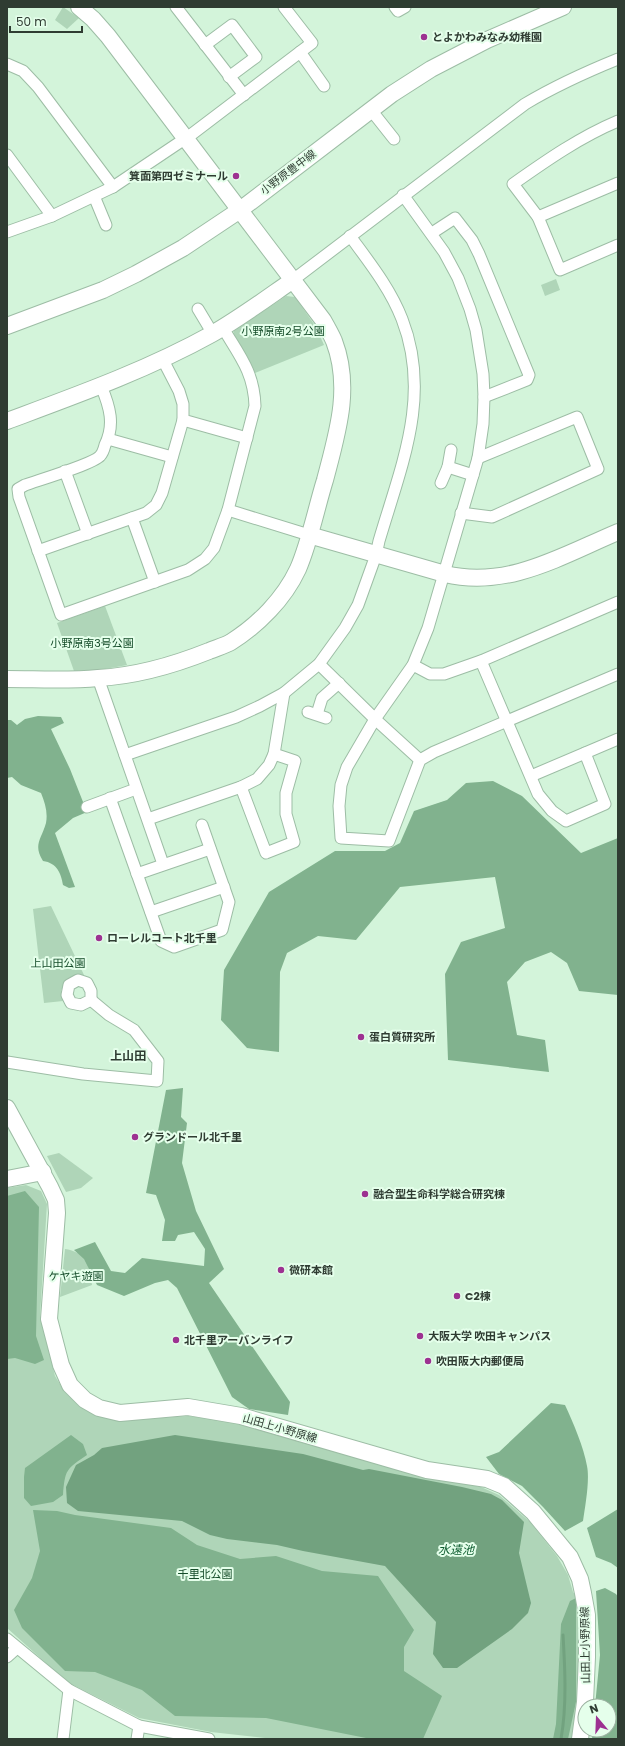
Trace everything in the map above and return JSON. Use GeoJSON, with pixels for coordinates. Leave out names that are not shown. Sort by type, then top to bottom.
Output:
{"type":"FeatureCollection","features":[{"type":"Feature","properties":{"kind":"street"},"geometry":{"type":"LineString","coordinates":[[7,679],[98,678],[123,675],[163,666],[201,654],[230,642],[260,620],[282,595],[298,570],[342,413],[344,388],[341,367],[334,341],[323,320],[108,36],[94,19],[79,7]]}},
{"type":"Feature","properties":{"kind":"street"},"geometry":{"type":"LineString","coordinates":[[7,232],[52,216],[113,187],[186,138],[312,43],[284,7]]}},
{"type":"Feature","properties":{"kind":"street"},"geometry":{"type":"LineString","coordinates":[[395,7],[398,11],[406,7]]}},
{"type":"Feature","properties":{"kind":"street","name":"小野原豊中線"},"geometry":{"type":"LineString","coordinates":[[7,326],[103,290],[184,248],[240,210],[371,110],[405,86],[458,54],[563,7]]}},
{"type":"Feature","properties":{"kind":"street"},"geometry":{"type":"LineString","coordinates":[[182,9],[205,45],[244,95]]}},
{"type":"Feature","properties":{"kind":"street"},"geometry":{"type":"LineString","coordinates":[[205,45],[232,25],[256,57],[230,77]]}},
{"type":"Feature","properties":{"kind":"street"},"geometry":{"type":"LineString","coordinates":[[300,52],[324,86]]}},
{"type":"Feature","properties":{"kind":"street"},"geometry":{"type":"LineString","coordinates":[[7,421],[102,386],[163,360],[218,331],[293,280],[403,195],[525,104],[578,75],[618,59]]}},
{"type":"Feature","properties":{"kind":"street"},"geometry":{"type":"LineString","coordinates":[[7,64],[23,71],[38,87],[113,187]]}},
{"type":"Feature","properties":{"kind":"street"},"geometry":{"type":"LineString","coordinates":[[371,110],[394,139]]}},
{"type":"Feature","properties":{"kind":"street"},"geometry":{"type":"LineString","coordinates":[[618,121],[600,128],[557,153],[513,184],[538,217],[560,270],[618,245]]}},
{"type":"Feature","properties":{"kind":"street"},"geometry":{"type":"LineString","coordinates":[[7,155],[52,216]]}},
{"type":"Feature","properties":{"kind":"street"},"geometry":{"type":"LineString","coordinates":[[538,217],[618,183]]}},
{"type":"Feature","properties":{"kind":"street"},"geometry":{"type":"LineString","coordinates":[[403,195],[432,234],[458,278],[470,308],[480,351],[484,397],[478,458],[428,628],[413,665],[375,719],[347,766],[341,785],[339,806],[341,838],[389,841],[420,760],[508,720],[618,674]]}},
{"type":"Feature","properties":{"kind":"street"},"geometry":{"type":"LineString","coordinates":[[94,196],[106,225]]}},
{"type":"Feature","properties":{"kind":"street"},"geometry":{"type":"LineString","coordinates":[[432,234],[455,218],[472,240],[498,298],[529,375],[527,380],[484,397]]}},
{"type":"Feature","properties":{"kind":"street"},"geometry":{"type":"LineString","coordinates":[[124,755],[236,717],[284,693],[319,664],[345,628],[358,605],[376,555],[409,442],[414,410],[415,383],[410,345],[401,318],[374,269],[350,236]]}},
{"type":"Feature","properties":{"kind":"street"},"geometry":{"type":"LineString","coordinates":[[102,386],[110,410],[112,422],[108,439],[100,457],[89,464],[66,470],[18,489],[19,497],[61,615],[188,570],[204,559],[214,548],[228,510],[248,438],[255,406],[254,389],[249,373],[218,331],[198,309]]}},
{"type":"Feature","properties":{"kind":"street"},"geometry":{"type":"LineString","coordinates":[[38,551],[146,513],[156,505],[162,493],[183,420],[184,404],[163,360]]}},
{"type":"Feature","properties":{"kind":"street"},"geometry":{"type":"LineString","coordinates":[[461,513],[492,517],[598,469],[577,417],[478,458]]}},
{"type":"Feature","properties":{"kind":"street"},"geometry":{"type":"LineString","coordinates":[[183,420],[248,438]]}},
{"type":"Feature","properties":{"kind":"street"},"geometry":{"type":"LineString","coordinates":[[108,439],[172,457]]}},
{"type":"Feature","properties":{"kind":"street"},"geometry":{"type":"LineString","coordinates":[[441,483],[448,468],[451,450]]}},
{"type":"Feature","properties":{"kind":"street"},"geometry":{"type":"LineString","coordinates":[[448,468],[473,475]]}},
{"type":"Feature","properties":{"kind":"street"},"geometry":{"type":"LineString","coordinates":[[66,470],[88,534]]}},
{"type":"Feature","properties":{"kind":"street"},"geometry":{"type":"LineString","coordinates":[[228,510],[376,555],[463,578],[482,579],[505,576],[526,570],[618,532]]}},
{"type":"Feature","properties":{"kind":"street"},"geometry":{"type":"LineString","coordinates":[[132,518],[154,582]]}},
{"type":"Feature","properties":{"kind":"street"},"geometry":{"type":"LineString","coordinates":[[413,665],[430,674],[444,674],[481,661],[618,602]]}},
{"type":"Feature","properties":{"kind":"street"},"geometry":{"type":"LineString","coordinates":[[481,661],[508,720],[538,794],[552,811],[566,821],[605,804],[585,753]]}},
{"type":"Feature","properties":{"kind":"street"},"geometry":{"type":"LineString","coordinates":[[319,664],[375,719],[420,760]]}},
{"type":"Feature","properties":{"kind":"street"},"geometry":{"type":"LineString","coordinates":[[98,678],[163,864]]}},
{"type":"Feature","properties":{"kind":"street"},"geometry":{"type":"LineString","coordinates":[[317,715],[322,698],[339,683]]}},
{"type":"Feature","properties":{"kind":"street"},"geometry":{"type":"LineString","coordinates":[[148,819],[241,787],[257,779],[269,765],[274,754],[284,693]]}},
{"type":"Feature","properties":{"kind":"street"},"geometry":{"type":"LineString","coordinates":[[531,776],[618,739]]}},
{"type":"Feature","properties":{"kind":"street"},"geometry":{"type":"LineString","coordinates":[[241,787],[266,853],[294,842],[286,814],[286,793],[295,761],[274,754]]}},
{"type":"Feature","properties":{"kind":"street"},"geometry":{"type":"LineString","coordinates":[[87,807],[136,789]]}},
{"type":"Feature","properties":{"kind":"street"},"geometry":{"type":"LineString","coordinates":[[110,798],[161,941],[174,947],[222,930],[229,902],[202,825]]}},
{"type":"Feature","properties":{"kind":"street"},"geometry":{"type":"LineString","coordinates":[[136,874],[210,849]]}},
{"type":"Feature","properties":{"kind":"street"},"geometry":{"type":"LineString","coordinates":[[151,912],[224,887]]}},
{"type":"Feature","properties":{"kind":"street"},"geometry":{"type":"LineString","coordinates":[[7,1062],[83,1074],[157,1081],[158,1061],[134,1030],[109,1015],[91,1000]]}},
{"type":"Feature","properties":{"kind":"street","name":"山田上小野原線"},"geometry":{"type":"LineString","coordinates":[[7,1108],[56,1200],[57,1213],[49,1319],[61,1365],[70,1385],[85,1400],[98,1408],[120,1413],[188,1408],[241,1416],[427,1470],[487,1478],[504,1486],[533,1512],[570,1557],[580,1579],[587,1615],[585,1702],[580,1739]]}},
{"type":"Feature","properties":{"kind":"street"},"geometry":{"type":"LineString","coordinates":[[7,1179],[42,1172]]}},
{"type":"Feature","properties":{"kind":"street"},"geometry":{"type":"LineString","coordinates":[[7,1639],[68,1690],[139,1726],[209,1739]]}},
{"type":"Feature","properties":{"kind":"street"},"geometry":{"type":"LineString","coordinates":[[7,1657],[17,1648]]}},
{"type":"Feature","properties":{"kind":"street"},"geometry":{"type":"LineString","coordinates":[[63,1739],[68,1690]]}},
{"type":"Feature","properties":{"kind":"street"},"geometry":{"type":"LineString","coordinates":[[138,1739],[139,1726]]}},
{"type":"Feature","properties":{"kind":"green space"},"geometry":{"type":"Polygon","coordinates":[[[63,7],[79,18],[67,29],[55,20],[63,7]]]}},
{"type":"Feature","properties":{"kind":"green space"},"geometry":{"type":"Polygon","coordinates":[[[556,279],[560,290],[545,296],[541,285],[556,279]]]}},
{"type":"Feature","properties":{"kind":"green space","name":"小野原南2号公園"},"geometry":{"type":"Polygon","coordinates":[[[286,296],[295,297],[316,327],[324,345],[255,373],[233,335],[234,331],[286,296]]]}},
{"type":"Feature","properties":{"kind":"green space","name":"小野原南3号公園"},"geometry":{"type":"Polygon","coordinates":[[[105,606],[127,665],[100,670],[74,671],[57,623],[105,606]]]}},
{"type":"Feature","properties":{"kind":"green space"},"geometry":{"type":"Polygon","coordinates":[[[38,716],[61,717],[64,723],[51,729],[70,769],[87,812],[73,818],[55,833],[75,887],[69,888],[63,885],[58,869],[52,864],[43,861],[40,855],[38,846],[46,823],[47,815],[41,793],[21,785],[12,777],[7,778],[7,720],[11,720],[17,725],[25,719],[38,716]]]}},
{"type":"Feature","properties":{"kind":"green space"},"geometry":{"type":"Polygon","coordinates":[[[493,781],[522,796],[581,853],[618,838],[618,995],[579,991],[567,963],[551,952],[525,962],[507,982],[517,1035],[545,1040],[549,1072],[448,1060],[445,974],[461,942],[505,928],[495,877],[400,887],[356,940],[318,936],[287,953],[280,972],[279,1052],[247,1048],[221,1020],[224,970],[269,892],[335,851],[385,851],[400,843],[414,811],[447,800],[466,783],[493,781]]]}},
{"type":"Feature","properties":{"kind":"green space","name":"上山田公園"},"geometry":{"type":"Polygon","coordinates":[[[51,906],[84,975],[72,977],[67,981],[61,991],[63,1001],[44,1003],[33,909],[51,906]]]}},
{"type":"Feature","properties":{"kind":"green space"},"geometry":{"type":"Polygon","coordinates":[[[183,1088],[181,1117],[187,1123],[182,1163],[196,1211],[224,1269],[209,1283],[290,1402],[288,1415],[249,1409],[232,1397],[177,1288],[168,1280],[155,1283],[124,1296],[97,1285],[84,1259],[74,1250],[95,1242],[111,1271],[125,1273],[142,1258],[204,1266],[205,1249],[194,1232],[178,1235],[175,1241],[162,1241],[165,1220],[156,1195],[146,1193],[166,1090],[183,1088]]]}},
{"type":"Feature","properties":{"kind":"green space"},"geometry":{"type":"Polygon","coordinates":[[[59,1153],[93,1178],[81,1188],[66,1192],[47,1156],[59,1153]]]}},
{"type":"Feature","properties":{"kind":"green space","name":"千里北公園"},"geometry":{"type":"Polygon","coordinates":[[[26,1185],[41,1191],[47,1204],[40,1316],[55,1376],[63,1389],[79,1406],[95,1415],[119,1421],[189,1416],[239,1423],[411,1473],[481,1487],[499,1495],[530,1522],[557,1556],[568,1575],[573,1592],[577,1598],[579,1615],[579,1698],[577,1698],[577,1715],[573,1739],[274,1739],[211,1732],[139,1718],[67,1682],[7,1628],[7,1188],[26,1185]]]}},
{"type":"Feature","properties":{"kind":"green space"},"geometry":{"type":"Polygon","coordinates":[[[25,1191],[39,1207],[36,1336],[44,1360],[35,1364],[15,1358],[7,1359],[7,1196],[25,1191]]]}},
{"type":"Feature","properties":{"kind":"green space","name":"ケヤキ遊園"},"geometry":{"type":"Polygon","coordinates":[[[65,1249],[73,1251],[83,1257],[86,1261],[90,1272],[92,1285],[60,1297],[65,1249]]]}},
{"type":"Feature","properties":{"kind":"green space"},"geometry":{"type":"Polygon","coordinates":[[[551,1403],[565,1405],[581,1443],[588,1472],[587,1494],[583,1521],[565,1531],[522,1486],[499,1474],[486,1457],[499,1452],[551,1403]]]}},
{"type":"Feature","properties":{"kind":"green space"},"geometry":{"type":"Polygon","coordinates":[[[71,1435],[83,1444],[87,1455],[68,1471],[63,1495],[53,1502],[31,1506],[24,1498],[25,1468],[71,1435]]]}},
{"type":"Feature","properties":{"kind":"green space"},"geometry":{"type":"Polygon","coordinates":[[[618,1509],[618,1568],[611,1563],[596,1557],[587,1528],[618,1509]]]}},
{"type":"Feature","properties":{"kind":"green space"},"geometry":{"type":"Polygon","coordinates":[[[33,1510],[57,1511],[75,1515],[171,1528],[197,1545],[240,1559],[276,1556],[322,1571],[378,1576],[414,1630],[404,1647],[404,1671],[442,1696],[423,1739],[371,1739],[266,1718],[175,1716],[142,1690],[95,1672],[65,1671],[22,1628],[14,1610],[32,1578],[40,1551],[33,1510]]]}},
{"type":"Feature","properties":{"kind":"green space"},"geometry":{"type":"Polygon","coordinates":[[[605,1588],[616,1594],[618,1597],[618,1739],[592,1739],[617,1738],[617,1698],[596,1698],[600,1655],[596,1591],[605,1588]]]}},
{"type":"Feature","properties":{"kind":"green space"},"geometry":{"type":"Polygon","coordinates":[[[576,1598],[576,1702],[568,1739],[553,1739],[556,1724],[561,1624],[570,1601],[576,1598]]]}},
{"type":"Feature","properties":{"kind":"water","name":"水遠池"},"geometry":{"type":"Polygon","coordinates":[[[175,1435],[303,1454],[363,1470],[369,1469],[491,1494],[502,1500],[524,1522],[519,1553],[531,1603],[528,1613],[512,1629],[457,1668],[443,1668],[433,1654],[436,1622],[385,1566],[277,1545],[227,1539],[210,1535],[182,1521],[78,1511],[67,1503],[66,1487],[76,1465],[94,1455],[102,1448],[175,1435]]]}},
{"type":"Feature","properties":{"kind":"waterway"},"geometry":{"type":"LineString","coordinates":[[561,1739],[565,1700],[563,1635]]}},
{"type":"Feature","properties":{"kind":"place","name":"とよかわみなみ幼稚園"},"geometry":{"type":"Point","coordinates":[424,37]}},
{"type":"Feature","properties":{"kind":"place","name":"箕面第四ゼミナール"},"geometry":{"type":"Point","coordinates":[236,176]}},
{"type":"Feature","properties":{"kind":"place","name":"ローレルコート北千里"},"geometry":{"type":"Point","coordinates":[99,938]}},
{"type":"Feature","properties":{"kind":"place","name":"蛋白質研究所"},"geometry":{"type":"Point","coordinates":[361,1037]}},
{"type":"Feature","properties":{"kind":"place","name":"グランドール北千里"},"geometry":{"type":"Point","coordinates":[135,1137]}},
{"type":"Feature","properties":{"kind":"place","name":"融合型生命科学総合研究棟"},"geometry":{"type":"Point","coordinates":[365,1194]}},
{"type":"Feature","properties":{"kind":"place","name":"微研本館"},"geometry":{"type":"Point","coordinates":[281,1270]}},
{"type":"Feature","properties":{"kind":"place","name":"C2棟"},"geometry":{"type":"Point","coordinates":[457,1296]}},
{"type":"Feature","properties":{"kind":"place","name":"大阪大学 吹田キャンパス"},"geometry":{"type":"Point","coordinates":[420,1336]}},
{"type":"Feature","properties":{"kind":"place","name":"北千里アーバンライフ"},"geometry":{"type":"Point","coordinates":[176,1340]}},
{"type":"Feature","properties":{"kind":"place","name":"吹田阪大内郵便局"},"geometry":{"type":"Point","coordinates":[428,1361]}},
{"type":"Feature","properties":{"kind":"district","name":"上山田"},"geometry":{"type":"Point","coordinates":[128,1056]}}]}
